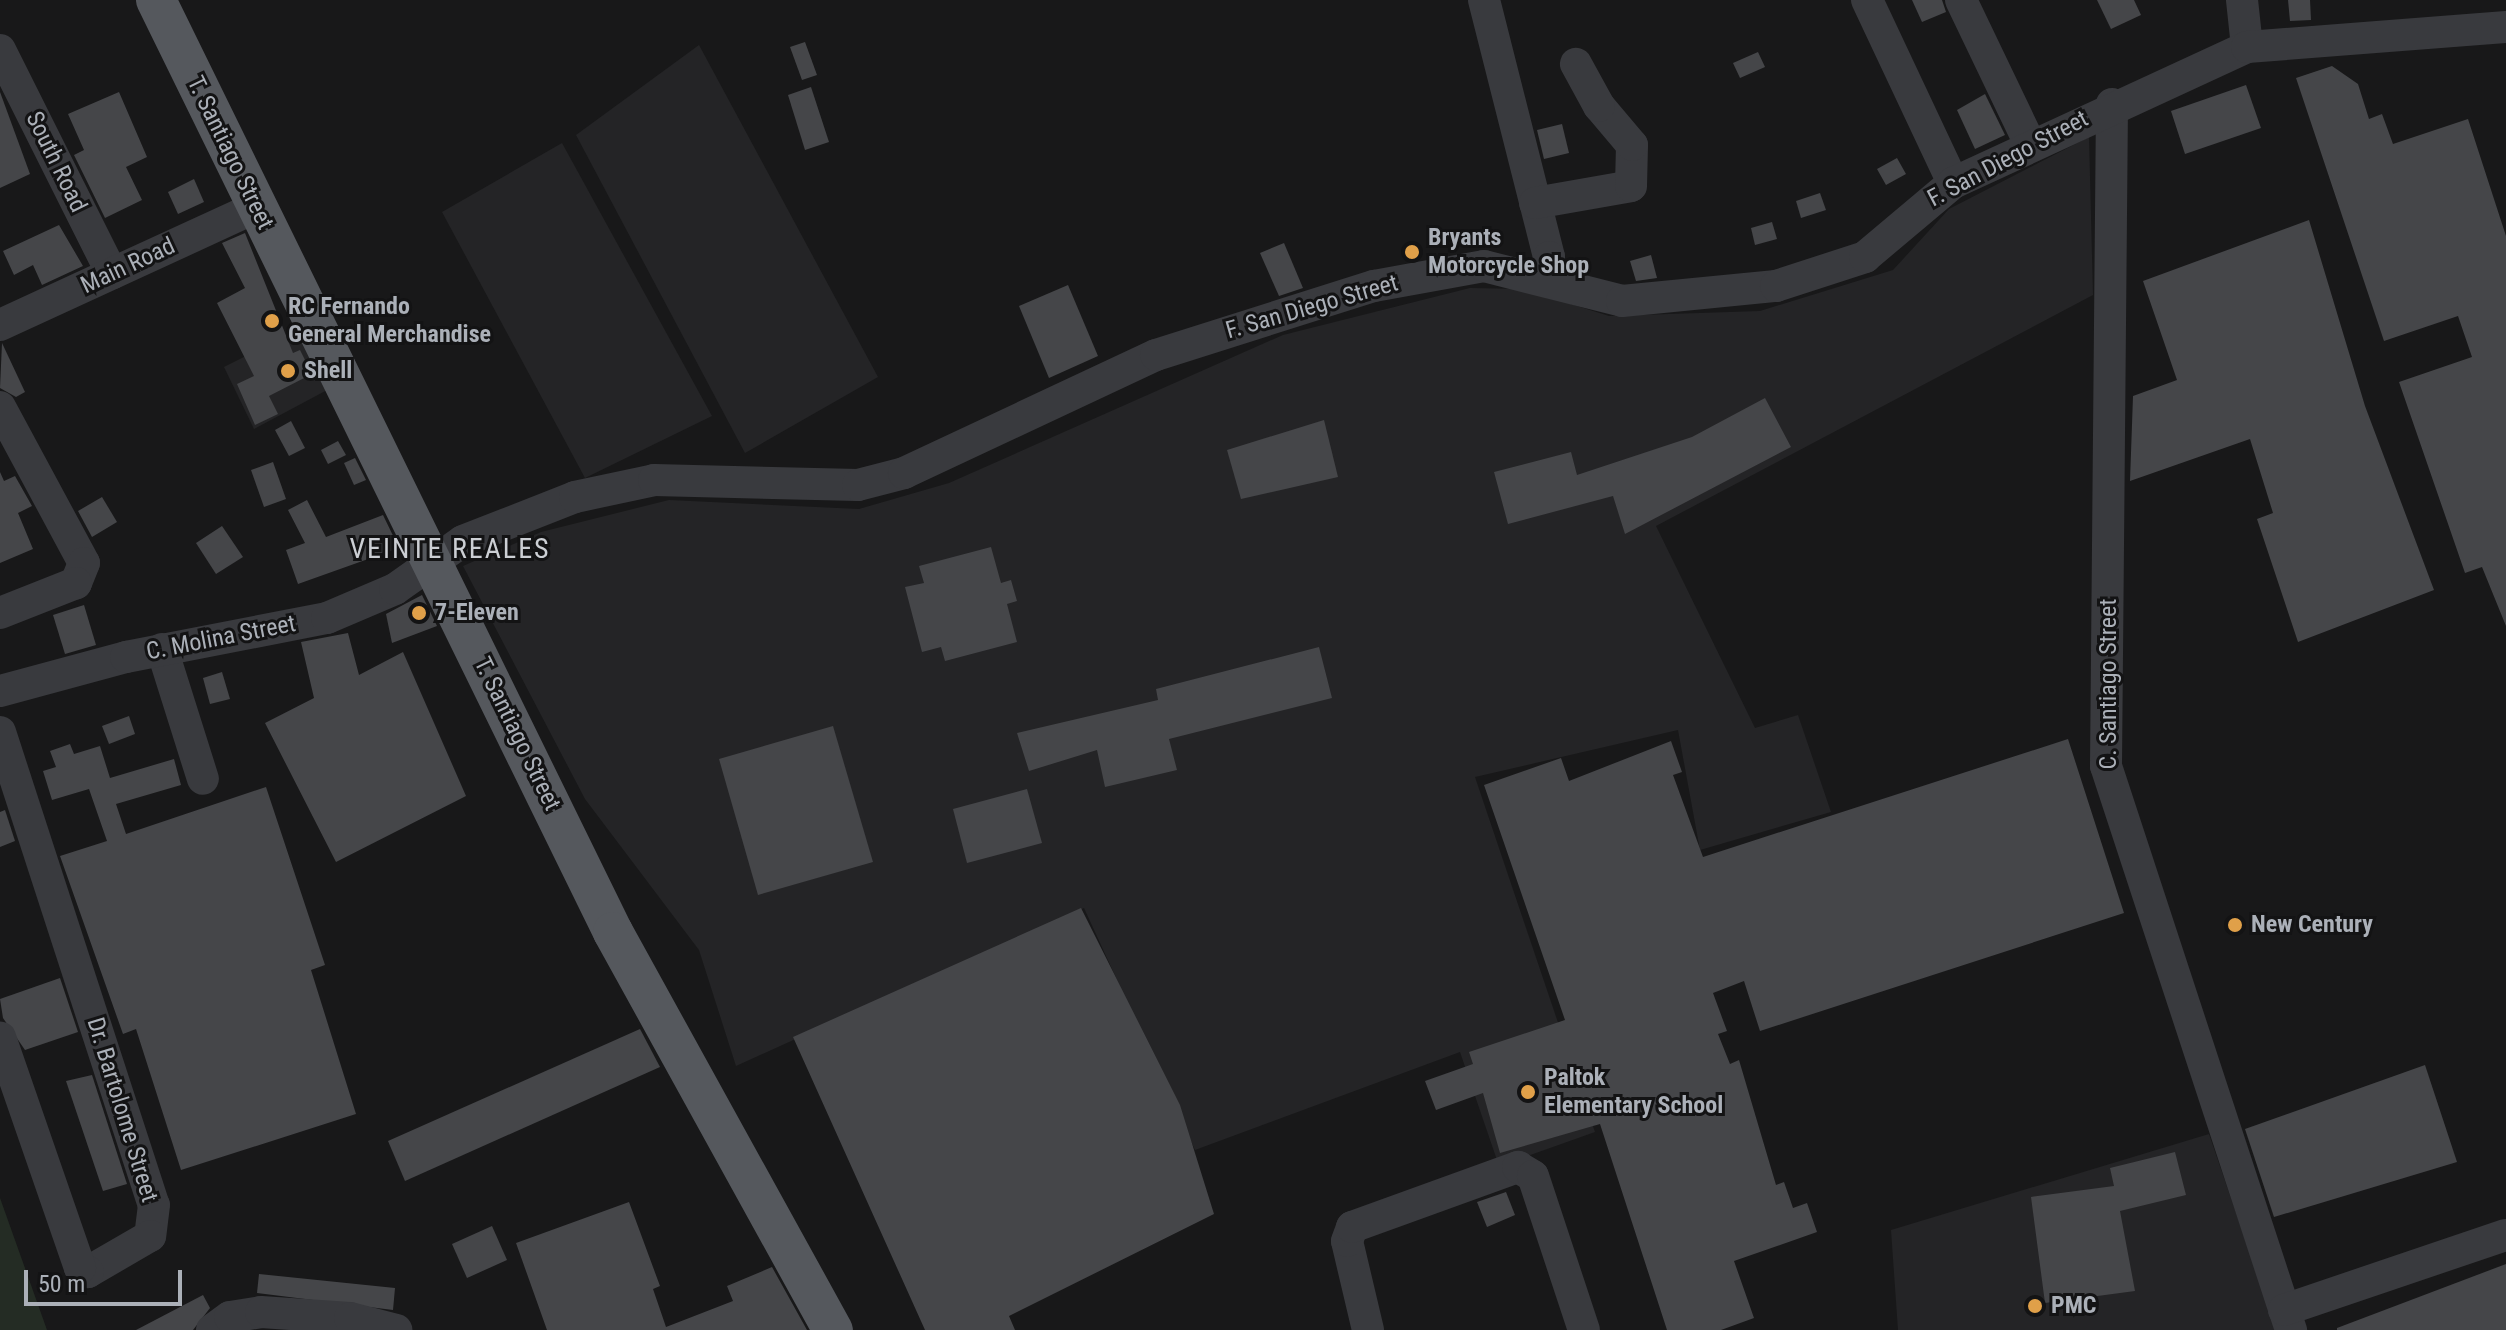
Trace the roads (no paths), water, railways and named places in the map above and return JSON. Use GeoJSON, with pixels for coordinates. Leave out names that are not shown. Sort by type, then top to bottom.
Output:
{"type":"FeatureCollection","features":[{"type":"Feature","properties":{"kind":"main road","name":"T. Santiago Street"},"geometry":{"type":"LineString","coordinates":[[156,0],[613,932],[833,1330]]}},
{"type":"Feature","properties":{"kind":"street"},"geometry":{"type":"LineString","coordinates":[[1484,0],[1549,257],[1545,280]]}},
{"type":"Feature","properties":{"kind":"street"},"geometry":{"type":"LineString","coordinates":[[1867,0],[1953,183]]}},
{"type":"Feature","properties":{"kind":"street"},"geometry":{"type":"LineString","coordinates":[[1961,0],[2030,144]]}},
{"type":"Feature","properties":{"kind":"street"},"geometry":{"type":"LineString","coordinates":[[2242,0],[2247,47]]}},
{"type":"Feature","properties":{"kind":"street","name":"F. San Diego Street"},"geometry":{"type":"LineString","coordinates":[[431,560],[502,523],[654,480],[858,485],[904,473],[1156,355],[1374,286],[1484,266],[1622,301],[1753,291],[1865,257],[1953,183],[2112,104],[2247,47],[2506,27]]}},
{"type":"Feature","properties":{"kind":"street","name":"South Road"},"geometry":{"type":"LineString","coordinates":[[5,37],[112,274]]}},
{"type":"Feature","properties":{"kind":"street"},"geometry":{"type":"LineString","coordinates":[[1535,203],[1631,186],[1632,145],[1599,106],[1576,64]]}},
{"type":"Feature","properties":{"kind":"street","name":"C. Santiago Street"},"geometry":{"type":"LineString","coordinates":[[2112,104],[2106,766],[2287,1320]]}},
{"type":"Feature","properties":{"kind":"street","name":"Main Road"},"geometry":{"type":"LineString","coordinates":[[0,325],[256,207]]}},
{"type":"Feature","properties":{"kind":"street"},"geometry":{"type":"LineString","coordinates":[[0,407],[84,563],[76,583],[0,613]]}},
{"type":"Feature","properties":{"kind":"street","name":"C. Molina Street"},"geometry":{"type":"LineString","coordinates":[[0,691],[162,649],[327,618],[395,589],[431,560]]}},
{"type":"Feature","properties":{"kind":"street"},"geometry":{"type":"LineString","coordinates":[[162,649],[203,779]]}},
{"type":"Feature","properties":{"kind":"street","name":"Dr. Bartolome Street"},"geometry":{"type":"LineString","coordinates":[[0,732],[6,770],[154,1205],[150,1236],[88,1272],[80,1268],[0,1037]]}},
{"type":"Feature","properties":{"kind":"street"},"geometry":{"type":"LineString","coordinates":[[1368,1330],[1347,1241],[1352,1227],[1518,1167],[1533,1176],[1584,1330]]}},
{"type":"Feature","properties":{"kind":"street"},"geometry":{"type":"LineString","coordinates":[[2287,1320],[2506,1235]]}},
{"type":"Feature","properties":{"kind":"street"},"geometry":{"type":"LineString","coordinates":[[212,1330],[230,1317],[396,1330]]}},
{"type":"Feature","properties":{"kind":"place","name":"Bryants Motorcycle Shop"},"geometry":{"type":"Point","coordinates":[1412,252]}},
{"type":"Feature","properties":{"kind":"place","name":"RC Fernando General Merchandise"},"geometry":{"type":"Point","coordinates":[272,321]}},
{"type":"Feature","properties":{"kind":"place","name":"Shell"},"geometry":{"type":"Point","coordinates":[288,371]}},
{"type":"Feature","properties":{"kind":"place","name":"7-Eleven"},"geometry":{"type":"Point","coordinates":[419,613]}},
{"type":"Feature","properties":{"kind":"place","name":"New Century"},"geometry":{"type":"Point","coordinates":[2235,925]}},
{"type":"Feature","properties":{"kind":"place","name":"Paltok Elementary School"},"geometry":{"type":"Point","coordinates":[1528,1092]}},
{"type":"Feature","properties":{"kind":"place","name":"PMC"},"geometry":{"type":"Point","coordinates":[2035,1306]}},
{"type":"Feature","properties":{"kind":"district","name":"VEINTE REALES"},"geometry":{"type":"Point","coordinates":[450,549]}}]}
